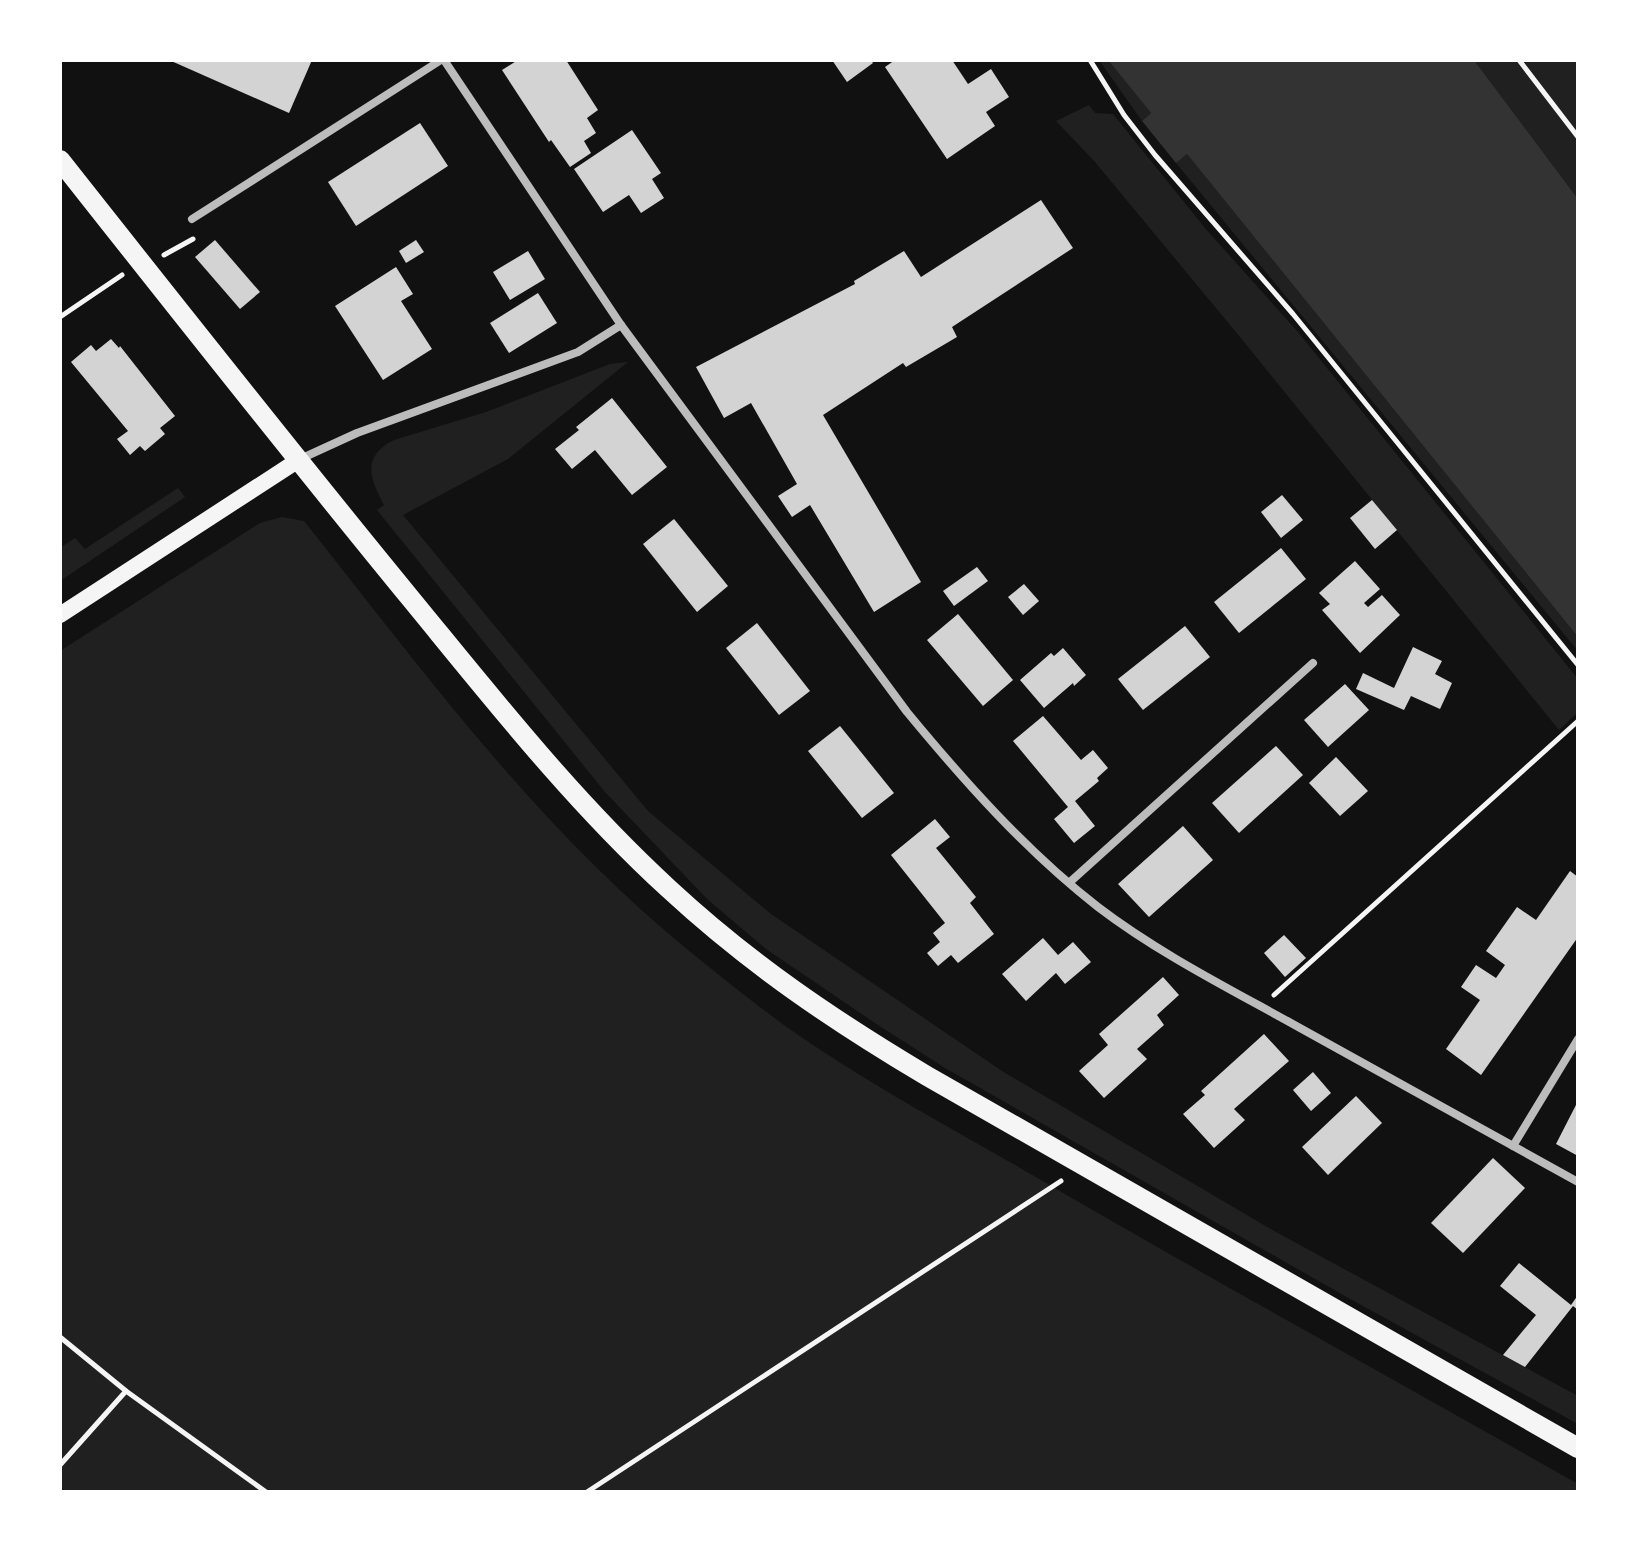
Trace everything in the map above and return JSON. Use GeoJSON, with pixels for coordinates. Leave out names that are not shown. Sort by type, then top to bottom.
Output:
{"type":"FeatureCollection","features":[{"type":"Feature","properties":{"kind":"main road"},"geometry":{"type":"LineString","coordinates":[[60,160],[297,461],[529,743],[578,799],[669,889],[755,962],[835,1021],[1083,1167],[1578,1448]]}},
{"type":"Feature","properties":{"kind":"main road"},"geometry":{"type":"LineString","coordinates":[[60,615],[297,461]]}},
{"type":"Feature","properties":{"kind":"street"},"geometry":{"type":"LineString","coordinates":[[192,219],[443,60],[621,325],[907,712],[967,783],[1070,882],[1124,926],[1578,1182]]}},
{"type":"Feature","properties":{"kind":"street"},"geometry":{"type":"LineString","coordinates":[[297,461],[357,433],[578,352],[621,325]]}},
{"type":"Feature","properties":{"kind":"street"},"geometry":{"type":"LineString","coordinates":[[1070,882],[1313,663]]}},
{"type":"Feature","properties":{"kind":"street"},"geometry":{"type":"LineString","coordinates":[[1513,1146],[1578,1039]]}},
{"type":"Feature","properties":{"kind":"path"},"geometry":{"type":"LineString","coordinates":[[1090,60],[1124,115],[1155,155],[1293,314],[1578,665]]}},
{"type":"Feature","properties":{"kind":"path"},"geometry":{"type":"LineString","coordinates":[[1521,61],[1578,137]]}},
{"type":"Feature","properties":{"kind":"path"},"geometry":{"type":"LineString","coordinates":[[60,317],[141,263],[172,253],[200,233],[192,219]]}},
{"type":"Feature","properties":{"kind":"path"},"geometry":{"type":"LineString","coordinates":[[1261,1006],[1578,721]]}},
{"type":"Feature","properties":{"kind":"path"},"geometry":{"type":"LineString","coordinates":[[587,1492],[1083,1167]]}},
{"type":"Feature","properties":{"kind":"path"},"geometry":{"type":"LineString","coordinates":[[60,1337],[126,1391],[266,1492]]}},
{"type":"Feature","properties":{"kind":"path"},"geometry":{"type":"LineString","coordinates":[[60,1465],[126,1391]]}},
{"type":"Feature","properties":{"kind":"shaded area"},"geometry":{"type":"Polygon","coordinates":[[[1099,60],[1108,60],[1151,113],[1142,121],[1099,60]]]}},
{"type":"Feature","properties":{"kind":"shaded area"},"geometry":{"type":"Polygon","coordinates":[[[1108,60],[1474,60],[1578,199],[1578,637],[1187,154],[1176,163],[1142,121],[1151,113],[1108,60]]]}},
{"type":"Feature","properties":{"kind":"shaded area"},"geometry":{"type":"Polygon","coordinates":[[[1474,60],[1578,60],[1578,199],[1474,60]]]}},
{"type":"Feature","properties":{"kind":"shaded area"},"geometry":{"type":"Polygon","coordinates":[[[1089,105],[1095,113],[1113,114],[1205,228],[1298,332],[1578,679],[1578,712],[1559,730],[1240,337],[1095,162],[1056,121],[1089,105]]]}},
{"type":"Feature","properties":{"kind":"shaded area"},"geometry":{"type":"Polygon","coordinates":[[[1187,154],[1578,637],[1578,651],[1176,163],[1187,154]]]}},
{"type":"Feature","properties":{"kind":"shaded area"},"geometry":{"type":"Polygon","coordinates":[[[628,362],[508,459],[403,515],[648,811],[771,914],[1002,1071],[1276,1232],[1578,1396],[1578,1424],[1352,1300],[945,1068],[875,1023],[766,949],[707,899],[605,792],[377,510],[384,505],[371,469],[377,453],[394,440],[486,412],[610,364],[628,362]]]}},
{"type":"Feature","properties":{"kind":"shaded area"},"geometry":{"type":"Polygon","coordinates":[[[178,488],[185,497],[60,581],[60,548],[75,538],[85,549],[178,488]]]}},
{"type":"Feature","properties":{"kind":"shaded area"},"geometry":{"type":"Polygon","coordinates":[[[282,517],[304,521],[484,746],[581,852],[688,950],[772,1016],[814,1046],[907,1103],[1578,1484],[1578,1492],[60,1492],[60,651],[260,523],[282,517]]]}},
{"type":"Feature","properties":{"kind":"building"},"geometry":{"type":"Polygon","coordinates":[[[169,60],[312,60],[289,113],[169,60]]]}},
{"type":"Feature","properties":{"kind":"building"},"geometry":{"type":"Polygon","coordinates":[[[518,60],[566,60],[598,110],[587,118],[596,133],[584,141],[591,153],[570,167],[551,140],[549,142],[502,70],[518,60]]]}},
{"type":"Feature","properties":{"kind":"building"},"geometry":{"type":"Polygon","coordinates":[[[832,60],[871,60],[873,63],[847,82],[832,60]]]}},
{"type":"Feature","properties":{"kind":"building"},"geometry":{"type":"Polygon","coordinates":[[[895,60],[952,60],[968,84],[991,69],[1009,97],[986,112],[995,126],[947,159],[885,67],[895,60]]]}},
{"type":"Feature","properties":{"kind":"building"},"geometry":{"type":"Polygon","coordinates":[[[420,123],[448,166],[356,226],[328,182],[420,123]]]}},
{"type":"Feature","properties":{"kind":"building"},"geometry":{"type":"Polygon","coordinates":[[[632,130],[661,173],[652,179],[664,198],[641,213],[629,195],[603,212],[574,169],[632,130]]]}},
{"type":"Feature","properties":{"kind":"building"},"geometry":{"type":"Polygon","coordinates":[[[1041,200],[1073,248],[952,327],[957,337],[906,367],[903,363],[823,415],[921,582],[874,612],[810,505],[792,517],[778,496],[797,484],[751,403],[724,418],[696,367],[855,284],[854,281],[904,251],[921,277],[1041,200]]]}},
{"type":"Feature","properties":{"kind":"building"},"geometry":{"type":"Polygon","coordinates":[[[215,240],[260,292],[240,309],[195,257],[215,240]]]}},
{"type":"Feature","properties":{"kind":"building"},"geometry":{"type":"Polygon","coordinates":[[[416,240],[424,252],[406,263],[399,251],[416,240]]]}},
{"type":"Feature","properties":{"kind":"building"},"geometry":{"type":"Polygon","coordinates":[[[528,251],[545,279],[510,300],[493,272],[528,251]]]}},
{"type":"Feature","properties":{"kind":"building"},"geometry":{"type":"Polygon","coordinates":[[[396,267],[413,294],[401,301],[432,349],[383,380],[335,306],[396,267]]]}},
{"type":"Feature","properties":{"kind":"building"},"geometry":{"type":"Polygon","coordinates":[[[538,293],[557,323],[509,353],[490,323],[538,293]]]}},
{"type":"Feature","properties":{"kind":"building"},"geometry":{"type":"Polygon","coordinates":[[[111,339],[120,346],[175,416],[160,428],[165,434],[145,451],[140,446],[130,455],[117,439],[128,431],[71,362],[91,345],[96,351],[111,339]]]}},
{"type":"Feature","properties":{"kind":"building"},"geometry":{"type":"Polygon","coordinates":[[[612,398],[667,467],[632,495],[595,450],[572,469],[555,449],[612,398]]]}},
{"type":"Feature","properties":{"kind":"building"},"geometry":{"type":"Polygon","coordinates":[[[1282,495],[1303,520],[1281,538],[1261,512],[1282,495]]]}},
{"type":"Feature","properties":{"kind":"building"},"geometry":{"type":"Polygon","coordinates":[[[1372,500],[1397,530],[1375,549],[1350,518],[1372,500]]]}},
{"type":"Feature","properties":{"kind":"building"},"geometry":{"type":"Polygon","coordinates":[[[674,519],[728,586],[697,612],[643,544],[674,519]]]}},
{"type":"Feature","properties":{"kind":"building"},"geometry":{"type":"Polygon","coordinates":[[[1281,548],[1306,579],[1239,633],[1214,602],[1281,548]]]}},
{"type":"Feature","properties":{"kind":"building"},"geometry":{"type":"Polygon","coordinates":[[[1355,561],[1380,589],[1364,603],[1368,607],[1382,595],[1400,615],[1360,653],[1322,610],[1330,604],[1319,593],[1355,561]]]}},
{"type":"Feature","properties":{"kind":"building"},"geometry":{"type":"Polygon","coordinates":[[[977,567],[988,581],[954,606],[943,591],[977,567]]]}},
{"type":"Feature","properties":{"kind":"building"},"geometry":{"type":"Polygon","coordinates":[[[1024,584],[1039,601],[1023,615],[1008,597],[1024,584]]]}},
{"type":"Feature","properties":{"kind":"building"},"geometry":{"type":"Polygon","coordinates":[[[958,614],[1013,680],[983,706],[927,640],[958,614]]]}},
{"type":"Feature","properties":{"kind":"building"},"geometry":{"type":"Polygon","coordinates":[[[757,623],[810,691],[779,715],[726,648],[757,623]]]}},
{"type":"Feature","properties":{"kind":"building"},"geometry":{"type":"Polygon","coordinates":[[[1185,626],[1210,657],[1143,710],[1118,679],[1185,626]]]}},
{"type":"Feature","properties":{"kind":"building"},"geometry":{"type":"Polygon","coordinates":[[[1413,647],[1442,661],[1435,674],[1452,683],[1440,709],[1411,696],[1404,710],[1356,689],[1363,673],[1394,688],[1413,647]]]}},
{"type":"Feature","properties":{"kind":"building"},"geometry":{"type":"Polygon","coordinates":[[[1063,648],[1086,675],[1044,708],[1020,680],[1051,653],[1054,656],[1063,648]]]}},
{"type":"Feature","properties":{"kind":"building"},"geometry":{"type":"Polygon","coordinates":[[[1345,684],[1369,710],[1328,747],[1304,720],[1345,684]]]}},
{"type":"Feature","properties":{"kind":"building"},"geometry":{"type":"Polygon","coordinates":[[[1043,716],[1081,760],[1093,750],[1108,768],[1097,778],[1099,781],[1075,801],[1095,826],[1074,843],[1054,819],[1068,807],[1013,741],[1043,716]]]}},
{"type":"Feature","properties":{"kind":"building"},"geometry":{"type":"Polygon","coordinates":[[[840,726],[894,793],[862,818],[808,751],[840,726]]]}},
{"type":"Feature","properties":{"kind":"building"},"geometry":{"type":"Polygon","coordinates":[[[1276,746],[1303,775],[1239,833],[1212,803],[1276,746]]]}},
{"type":"Feature","properties":{"kind":"building"},"geometry":{"type":"Polygon","coordinates":[[[1336,757],[1368,791],[1340,816],[1309,783],[1336,757]]]}},
{"type":"Feature","properties":{"kind":"building"},"geometry":{"type":"Polygon","coordinates":[[[935,819],[950,837],[936,848],[976,897],[970,903],[994,934],[958,963],[951,955],[938,966],[927,953],[940,942],[933,933],[945,923],[891,855],[935,819]]]}},
{"type":"Feature","properties":{"kind":"building"},"geometry":{"type":"Polygon","coordinates":[[[1183,826],[1213,860],[1149,917],[1118,884],[1183,826]]]}},
{"type":"Feature","properties":{"kind":"building"},"geometry":{"type":"Polygon","coordinates":[[[1570,871],[1578,877],[1578,937],[1481,1075],[1446,1049],[1480,1000],[1461,987],[1476,965],[1496,978],[1505,965],[1486,951],[1517,907],[1536,920],[1570,871]]]}},
{"type":"Feature","properties":{"kind":"building"},"geometry":{"type":"Polygon","coordinates":[[[1284,935],[1306,958],[1285,977],[1264,953],[1284,935]]]}},
{"type":"Feature","properties":{"kind":"building"},"geometry":{"type":"Polygon","coordinates":[[[1043,938],[1058,955],[1073,942],[1091,962],[1065,984],[1056,973],[1026,1001],[1002,974],[1043,938]]]}},
{"type":"Feature","properties":{"kind":"building"},"geometry":{"type":"Polygon","coordinates":[[[1163,977],[1179,995],[1157,1015],[1164,1025],[1137,1049],[1147,1059],[1104,1098],[1079,1071],[1108,1045],[1099,1034],[1163,977]]]}},
{"type":"Feature","properties":{"kind":"building"},"geometry":{"type":"Polygon","coordinates":[[[1264,1034],[1289,1061],[1234,1109],[1245,1120],[1214,1148],[1183,1114],[1205,1095],[1201,1091],[1264,1034]]]}},
{"type":"Feature","properties":{"kind":"building"},"geometry":{"type":"Polygon","coordinates":[[[1313,1072],[1331,1093],[1311,1111],[1293,1090],[1313,1072]]]}},
{"type":"Feature","properties":{"kind":"building"},"geometry":{"type":"Polygon","coordinates":[[[1356,1096],[1382,1123],[1328,1175],[1302,1147],[1356,1096]]]}},
{"type":"Feature","properties":{"kind":"building"},"geometry":{"type":"Polygon","coordinates":[[[1578,1101],[1578,1156],[1556,1144],[1578,1101]]]}},
{"type":"Feature","properties":{"kind":"building"},"geometry":{"type":"Polygon","coordinates":[[[1493,1158],[1525,1188],[1463,1253],[1431,1223],[1493,1158]]]}},
{"type":"Feature","properties":{"kind":"building"},"geometry":{"type":"Polygon","coordinates":[[[1519,1263],[1571,1305],[1578,1295],[1578,1310],[1573,1306],[1525,1367],[1503,1355],[1536,1315],[1500,1286],[1519,1263]]]}}]}
